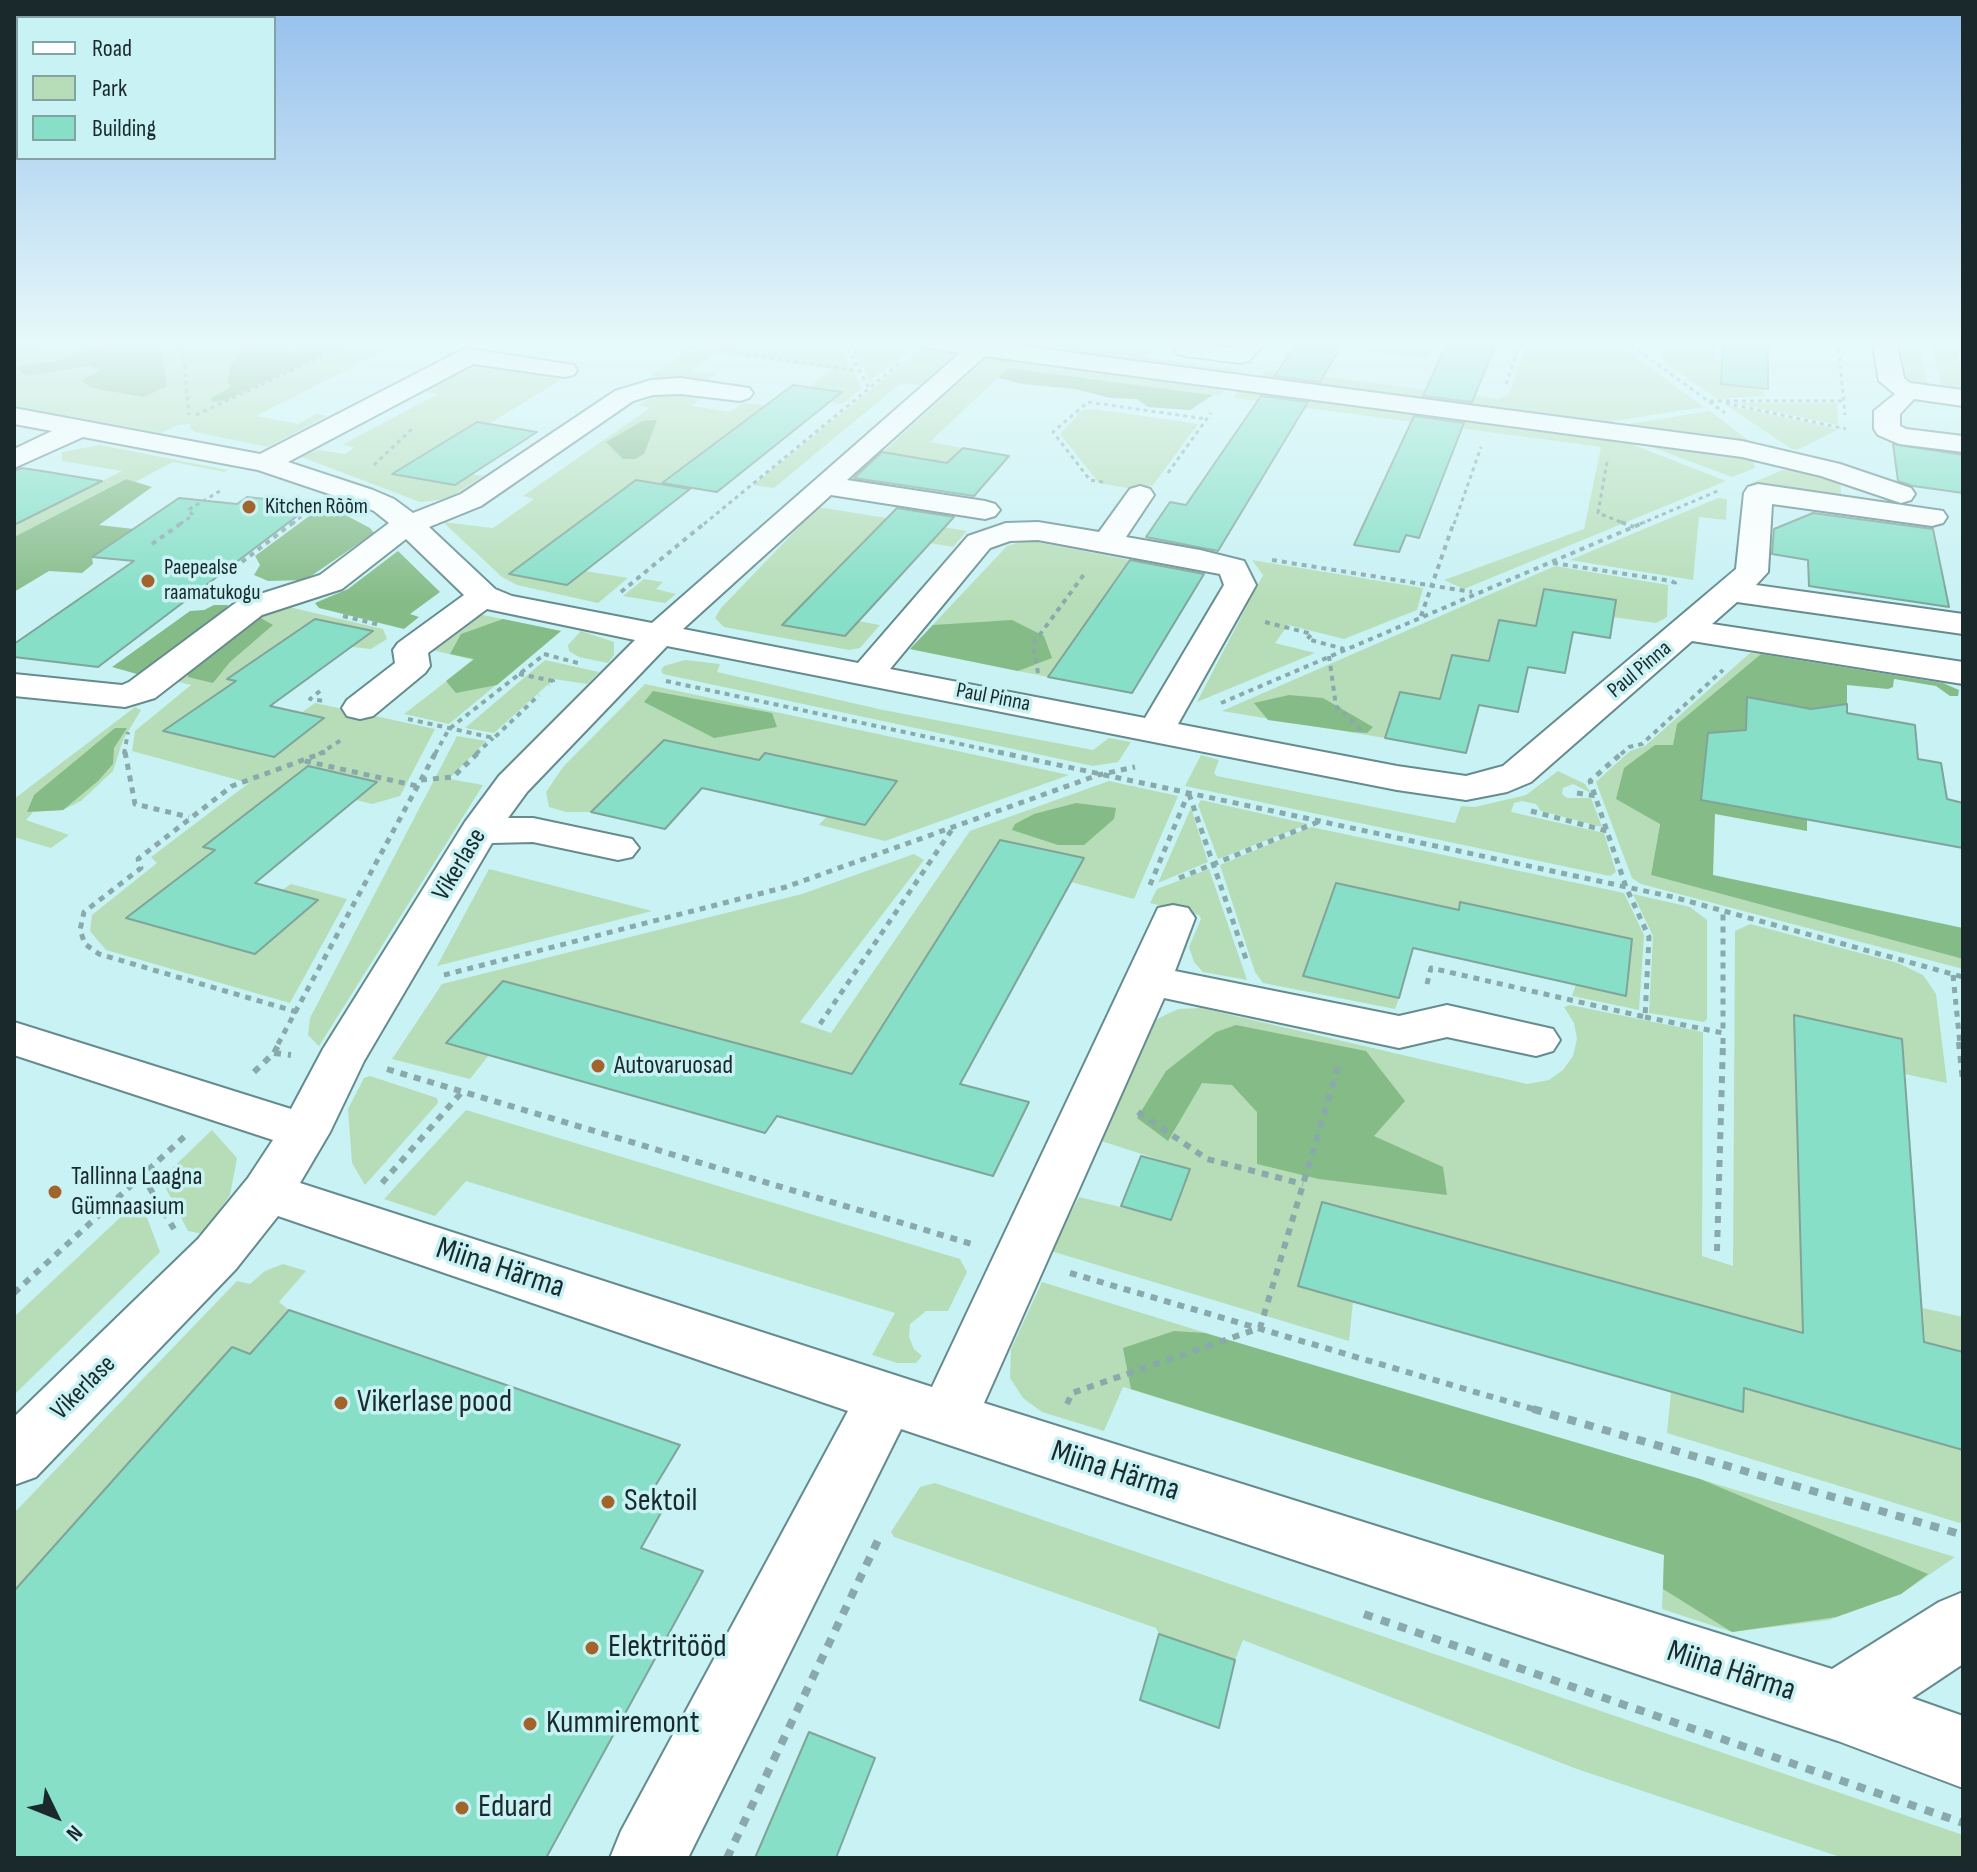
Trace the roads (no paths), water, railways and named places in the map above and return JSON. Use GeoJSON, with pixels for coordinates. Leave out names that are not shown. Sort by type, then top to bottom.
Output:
{"type":"FeatureCollection","features":[{"type":"Feature","properties":{"kind":"street"},"geometry":{"type":"LineString","coordinates":[[14,460],[27,445],[79,428]]}},
{"type":"Feature","properties":{"kind":"street","name":"Paul Pinna"},"geometry":{"type":"LineString","coordinates":[[82,428],[264,463],[384,505],[484,596],[504,604],[1442,786],[1466,788],[1493,784],[1517,774],[1680,614],[1963,673]]}},
{"type":"Feature","properties":{"kind":"street"},"geometry":{"type":"LineString","coordinates":[[264,463],[330,428]]}},
{"type":"Feature","properties":{"kind":"street"},"geometry":{"type":"LineString","coordinates":[[14,685],[125,696],[142,690],[250,608],[331,582],[408,525],[471,500],[576,428]]}},
{"type":"Feature","properties":{"kind":"street","name":"Vikerlase"},"geometry":{"type":"LineString","coordinates":[[14,1458],[217,1254],[267,1192],[305,1132],[340,1061],[479,831],[513,784],[683,610],[889,428]]}},
{"type":"Feature","properties":{"kind":"street"},"geometry":{"type":"LineString","coordinates":[[1593,428],[1742,449],[1787,459],[1850,476],[1963,516]]}},
{"type":"Feature","properties":{"kind":"street"},"geometry":{"type":"LineString","coordinates":[[1887,428],[1899,436],[1963,444]]}},
{"type":"Feature","properties":{"kind":"street"},"geometry":{"type":"LineString","coordinates":[[1107,543],[1152,486]]}},
{"type":"Feature","properties":{"kind":"street"},"geometry":{"type":"LineString","coordinates":[[1680,614],[1730,591],[1752,572],[1758,493],[1932,517]]}},
{"type":"Feature","properties":{"kind":"street"},"geometry":{"type":"LineString","coordinates":[[815,494],[985,510]]}},
{"type":"Feature","properties":{"kind":"street"},"geometry":{"type":"LineString","coordinates":[[868,673],[979,542],[1006,532],[1038,531],[1200,559],[1233,568],[1240,585],[1156,730]]}},
{"type":"Feature","properties":{"kind":"street"},"geometry":{"type":"LineString","coordinates":[[1730,591],[1963,624]]}},
{"type":"Feature","properties":{"kind":"street"},"geometry":{"type":"LineString","coordinates":[[353,722],[413,666],[410,650],[484,596]]}},
{"type":"Feature","properties":{"kind":"street"},"geometry":{"type":"LineString","coordinates":[[479,831],[533,830],[618,848]]}},
{"type":"Feature","properties":{"kind":"street"},"geometry":{"type":"LineString","coordinates":[[648,1858],[916,1408],[1019,1258],[1149,980],[1170,894]]}},
{"type":"Feature","properties":{"kind":"street"},"geometry":{"type":"LineString","coordinates":[[1149,980],[1399,1032],[1447,1021],[1536,1040]]}},
{"type":"Feature","properties":{"kind":"street"},"geometry":{"type":"LineString","coordinates":[[14,1038],[305,1132]]}},
{"type":"Feature","properties":{"kind":"street","name":"Miina Härma"},"geometry":{"type":"LineString","coordinates":[[267,1192],[916,1408],[1838,1706],[1963,1752]]}},
{"type":"Feature","properties":{"kind":"street"},"geometry":{"type":"LineString","coordinates":[[1838,1706],[1963,1625]]}},
{"type":"Feature","properties":{"kind":"place","name":"Kitchen Rõõm"},"geometry":{"type":"Point","coordinates":[249,507]}},
{"type":"Feature","properties":{"kind":"place","name":"Paepealse raamatukogu"},"geometry":{"type":"Point","coordinates":[148,581]}},
{"type":"Feature","properties":{"kind":"place","name":"Autovaruosad"},"geometry":{"type":"Point","coordinates":[598,1066]}},
{"type":"Feature","properties":{"kind":"place","name":"Tallinna Laagna Gümnaasium"},"geometry":{"type":"Point","coordinates":[55,1192]}},
{"type":"Feature","properties":{"kind":"place","name":"Vikerlase pood"},"geometry":{"type":"Point","coordinates":[341,1403]}},
{"type":"Feature","properties":{"kind":"place","name":"Sektoil"},"geometry":{"type":"Point","coordinates":[608,1502]}},
{"type":"Feature","properties":{"kind":"place","name":"Elektritööd"},"geometry":{"type":"Point","coordinates":[592,1648]}},
{"type":"Feature","properties":{"kind":"place","name":"Kummiremont"},"geometry":{"type":"Point","coordinates":[530,1724]}},
{"type":"Feature","properties":{"kind":"place","name":"Eduard"},"geometry":{"type":"Point","coordinates":[462,1808]}}]}
